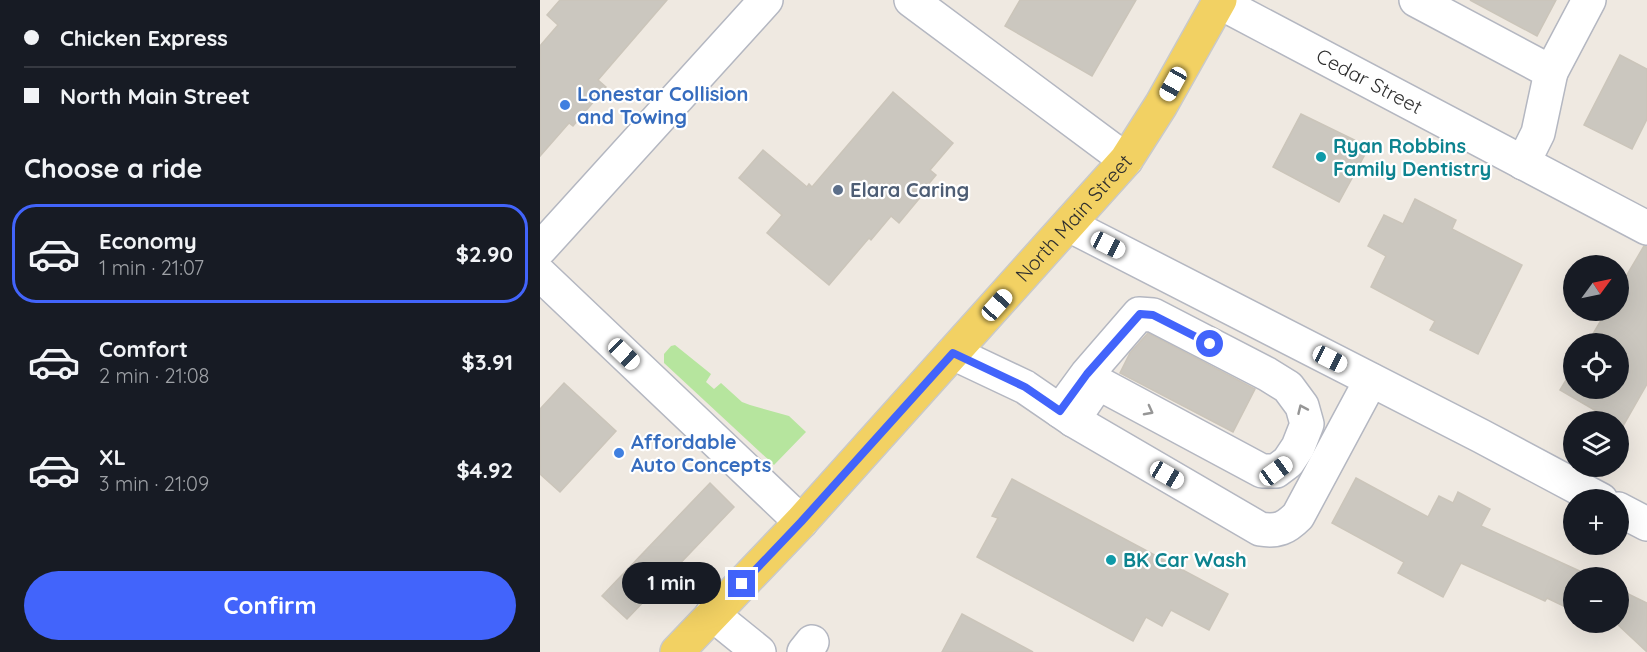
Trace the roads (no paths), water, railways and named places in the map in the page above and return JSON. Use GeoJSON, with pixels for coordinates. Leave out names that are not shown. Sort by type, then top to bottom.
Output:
{"type":"FeatureCollection","features":[{"type":"Feature","properties":{"kind":"main road","name":"North Main Street"},"geometry":{"type":"LineString","coordinates":[[677,652],[801,522],[1126,160],[1161,105],[1219,1]]}},
{"type":"Feature","properties":{"kind":"street"},"geometry":{"type":"LineString","coordinates":[[540,249],[766,0]]}},
{"type":"Feature","properties":{"kind":"street"},"geometry":{"type":"LineString","coordinates":[[911,0],[1126,160]]}},
{"type":"Feature","properties":{"kind":"street"},"geometry":{"type":"LineString","coordinates":[[1416,0],[1551,72]]}},
{"type":"Feature","properties":{"kind":"street"},"geometry":{"type":"LineString","coordinates":[[1523,164],[1538,133],[1551,72],[1589,0]]}},
{"type":"Feature","properties":{"kind":"street","name":"Cedar Street"},"geometry":{"type":"LineString","coordinates":[[1219,1],[1647,228]]}},
{"type":"Feature","properties":{"kind":"street"},"geometry":{"type":"LineString","coordinates":[[1069,225],[1580,489]]}},
{"type":"Feature","properties":{"kind":"street"},"geometry":{"type":"LineString","coordinates":[[540,274],[801,522]]}},
{"type":"Feature","properties":{"kind":"street"},"geometry":{"type":"LineString","coordinates":[[1140,314],[1153,315],[1288,387],[1302,406],[1307,424],[1298,447],[1288,462],[1276,471],[1262,471],[1098,383],[1066,416],[1087,374],[1140,314]]}},
{"type":"Feature","properties":{"kind":"street"},"geometry":{"type":"LineString","coordinates":[[953,353],[1025,387],[1066,416],[1260,529],[1274,532],[1288,526],[1299,516],[1371,380]]}},
{"type":"Feature","properties":{"kind":"street"},"geometry":{"type":"LineString","coordinates":[[1629,515],[1647,524]]}},
{"type":"Feature","properties":{"kind":"street"},"geometry":{"type":"LineString","coordinates":[[712,614],[759,652]]}},
{"type":"Feature","properties":{"kind":"place","name":"Lonestar Collision and Towing"},"geometry":{"type":"Point","coordinates":[565,105]}},
{"type":"Feature","properties":{"kind":"place","name":"Ryan Robbins Family Dentistry"},"geometry":{"type":"Point","coordinates":[1321,157]}},
{"type":"Feature","properties":{"kind":"place","name":"Elara Caring"},"geometry":{"type":"Point","coordinates":[838,190]}},
{"type":"Feature","properties":{"kind":"place","name":"Affordable Auto Concepts"},"geometry":{"type":"Point","coordinates":[619,453]}},
{"type":"Feature","properties":{"kind":"place","name":"BK Car Wash"},"geometry":{"type":"Point","coordinates":[1111,560]}}]}
